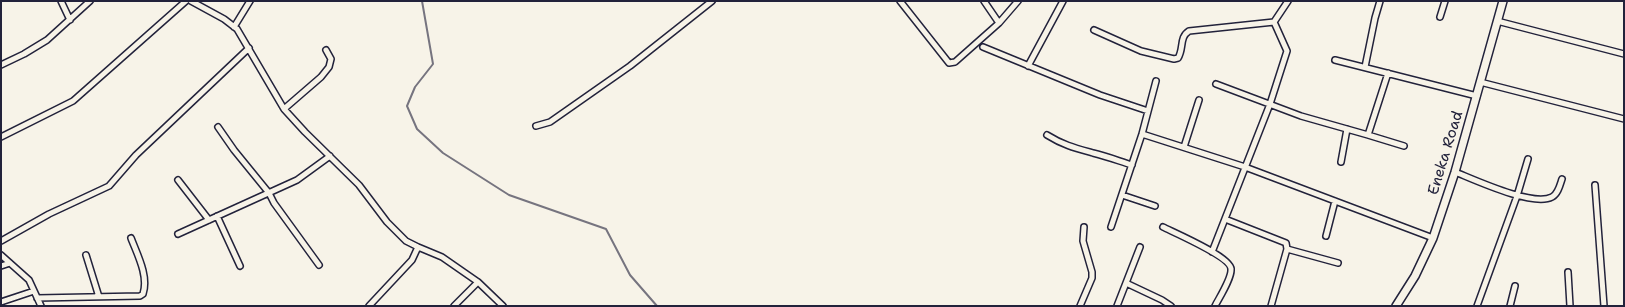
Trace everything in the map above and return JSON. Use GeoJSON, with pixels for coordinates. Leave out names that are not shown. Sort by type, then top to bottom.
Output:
{"type":"FeatureCollection","features":[{"type":"Feature","properties":{"kind":"main road","name":"Eneka Road"},"geometry":{"type":"LineString","coordinates":[[1396,306],[1415,276],[1433,238],[1455,172],[1502,1]]}},
{"type":"Feature","properties":{"kind":"street"},"geometry":{"type":"LineString","coordinates":[[62,1],[70,20]]}},
{"type":"Feature","properties":{"kind":"street"},"geometry":{"type":"LineString","coordinates":[[1,65],[24,54],[47,40],[90,1]]}},
{"type":"Feature","properties":{"kind":"street"},"geometry":{"type":"LineString","coordinates":[[1,137],[73,101],[186,1]]}},
{"type":"Feature","properties":{"kind":"street"},"geometry":{"type":"LineString","coordinates":[[191,1],[224,19],[234,27],[249,48],[284,109],[305,132],[359,185],[387,222],[406,240],[418,248],[442,257],[478,282],[503,306]]}},
{"type":"Feature","properties":{"kind":"street"},"geometry":{"type":"LineString","coordinates":[[234,27],[250,1]]}},
{"type":"Feature","properties":{"kind":"street"},"geometry":{"type":"LineString","coordinates":[[536,126],[550,122],[617,75],[712,1]]}},
{"type":"Feature","properties":{"kind":"street"},"geometry":{"type":"LineString","coordinates":[[900,1],[949,63],[955,62],[999,23],[1018,1]]}},
{"type":"Feature","properties":{"kind":"street"},"geometry":{"type":"LineString","coordinates":[[984,1],[999,23]]}},
{"type":"Feature","properties":{"kind":"street"},"geometry":{"type":"LineString","coordinates":[[1028,66],[1063,1]]}},
{"type":"Feature","properties":{"kind":"street"},"geometry":{"type":"LineString","coordinates":[[1274,22],[1288,1]]}},
{"type":"Feature","properties":{"kind":"street"},"geometry":{"type":"LineString","coordinates":[[1365,67],[1380,1]]}},
{"type":"Feature","properties":{"kind":"street"},"geometry":{"type":"LineString","coordinates":[[1440,17],[1445,1]]}},
{"type":"Feature","properties":{"kind":"street"},"geometry":{"type":"LineString","coordinates":[[1497,21],[1624,54]]}},
{"type":"Feature","properties":{"kind":"street"},"geometry":{"type":"LineString","coordinates":[[1094,30],[1141,51],[1174,59],[1178,58],[1181,54],[1184,33],[1189,30],[1274,22]]}},
{"type":"Feature","properties":{"kind":"street"},"geometry":{"type":"LineString","coordinates":[[1212,252],[1270,104],[1287,51],[1274,22]]}},
{"type":"Feature","properties":{"kind":"street"},"geometry":{"type":"LineString","coordinates":[[983,47],[1100,95],[1148,111]]}},
{"type":"Feature","properties":{"kind":"street"},"geometry":{"type":"LineString","coordinates":[[1,241],[49,214],[109,186],[136,154],[249,48]]}},
{"type":"Feature","properties":{"kind":"street"},"geometry":{"type":"LineString","coordinates":[[284,109],[321,77],[329,67],[331,59],[326,50]]}},
{"type":"Feature","properties":{"kind":"street"},"geometry":{"type":"LineString","coordinates":[[1335,60],[1477,96]]}},
{"type":"Feature","properties":{"kind":"street"},"geometry":{"type":"LineString","coordinates":[[1368,135],[1388,73]]}},
{"type":"Feature","properties":{"kind":"street"},"geometry":{"type":"LineString","coordinates":[[1111,227],[1142,134],[1156,81]]}},
{"type":"Feature","properties":{"kind":"street"},"geometry":{"type":"LineString","coordinates":[[1480,82],[1624,119]]}},
{"type":"Feature","properties":{"kind":"street"},"geometry":{"type":"LineString","coordinates":[[1216,84],[1301,116],[1404,146]]}},
{"type":"Feature","properties":{"kind":"street"},"geometry":{"type":"LineString","coordinates":[[1184,147],[1199,100]]}},
{"type":"Feature","properties":{"kind":"street"},"geometry":{"type":"LineString","coordinates":[[218,127],[234,150],[269,193],[274,203],[319,265]]}},
{"type":"Feature","properties":{"kind":"street"},"geometry":{"type":"LineString","coordinates":[[1341,162],[1348,129]]}},
{"type":"Feature","properties":{"kind":"street"},"geometry":{"type":"LineString","coordinates":[[1142,134],[1245,167],[1433,238]]}},
{"type":"Feature","properties":{"kind":"street"},"geometry":{"type":"LineString","coordinates":[[1047,135],[1060,144],[1132,165]]}},
{"type":"Feature","properties":{"kind":"street"},"geometry":{"type":"LineString","coordinates":[[178,234],[297,180],[330,156]]}},
{"type":"Feature","properties":{"kind":"street"},"geometry":{"type":"LineString","coordinates":[[1476,306],[1517,196],[1528,159]]}},
{"type":"Feature","properties":{"kind":"street"},"geometry":{"type":"LineString","coordinates":[[1455,172],[1517,196],[1536,199],[1551,198],[1556,194],[1562,179]]}},
{"type":"Feature","properties":{"kind":"street"},"geometry":{"type":"LineString","coordinates":[[178,180],[210,220]]}},
{"type":"Feature","properties":{"kind":"street"},"geometry":{"type":"LineString","coordinates":[[1595,185],[1604,306]]}},
{"type":"Feature","properties":{"kind":"street"},"geometry":{"type":"LineString","coordinates":[[1122,195],[1154,206]]}},
{"type":"Feature","properties":{"kind":"street"},"geometry":{"type":"LineString","coordinates":[[1326,236],[1335,201]]}},
{"type":"Feature","properties":{"kind":"street"},"geometry":{"type":"LineString","coordinates":[[217,216],[240,266]]}},
{"type":"Feature","properties":{"kind":"street"},"geometry":{"type":"LineString","coordinates":[[1225,219],[1286,243],[1286,249],[1271,306]]}},
{"type":"Feature","properties":{"kind":"street"},"geometry":{"type":"LineString","coordinates":[[1080,306],[1092,278],[1092,272],[1083,241],[1084,227]]}},
{"type":"Feature","properties":{"kind":"street"},"geometry":{"type":"LineString","coordinates":[[1163,227],[1229,262],[1232,268],[1230,276],[1215,306]]}},
{"type":"Feature","properties":{"kind":"street"},"geometry":{"type":"LineString","coordinates":[[37,298],[140,296],[143,294],[145,288],[143,272],[131,238]]}},
{"type":"Feature","properties":{"kind":"street"},"geometry":{"type":"LineString","coordinates":[[1117,306],[1140,247]]}},
{"type":"Feature","properties":{"kind":"street"},"geometry":{"type":"LineString","coordinates":[[370,306],[412,260],[418,248]]}},
{"type":"Feature","properties":{"kind":"street"},"geometry":{"type":"LineString","coordinates":[[1286,249],[1338,263]]}},
{"type":"Feature","properties":{"kind":"street"},"geometry":{"type":"LineString","coordinates":[[86,255],[99,297]]}},
{"type":"Feature","properties":{"kind":"street"},"geometry":{"type":"LineString","coordinates":[[1,256],[29,280],[41,306]]}},
{"type":"Feature","properties":{"kind":"street"},"geometry":{"type":"LineString","coordinates":[[1,266],[10,263]]}},
{"type":"Feature","properties":{"kind":"street"},"geometry":{"type":"LineString","coordinates":[[1568,272],[1570,306]]}},
{"type":"Feature","properties":{"kind":"street"},"geometry":{"type":"LineString","coordinates":[[454,306],[478,282]]}},
{"type":"Feature","properties":{"kind":"street"},"geometry":{"type":"LineString","coordinates":[[1126,283],[1162,300],[1171,306]]}},
{"type":"Feature","properties":{"kind":"street"},"geometry":{"type":"LineString","coordinates":[[1510,306],[1515,286]]}},
{"type":"Feature","properties":{"kind":"street"},"geometry":{"type":"LineString","coordinates":[[1,302],[34,291]]}},
{"type":"Feature","properties":{"kind":"waterway"},"geometry":{"type":"LineString","coordinates":[[422,1],[433,64],[415,87],[407,106],[417,129],[443,153],[509,195],[606,229],[630,275],[657,306]]}}]}
